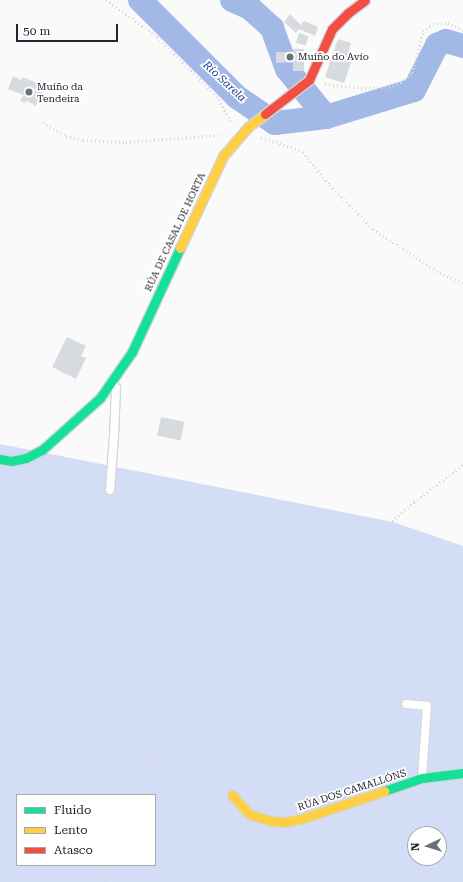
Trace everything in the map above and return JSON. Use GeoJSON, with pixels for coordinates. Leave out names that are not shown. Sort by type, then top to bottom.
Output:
{"type":"FeatureCollection","features":[{"type":"Feature","properties":{"kind":"street","name":"RÚA DE CASAL DE HORTA"},"geometry":{"type":"LineString","coordinates":[[0,459],[11,461],[26,458],[42,450],[100,398],[132,352],[223,156],[245,130],[307,81],[332,29],[344,16],[365,0]]}},
{"type":"Feature","properties":{"kind":"street","name":"RÚA DOS CAMALLÓNS"},"geometry":{"type":"LineString","coordinates":[[232,795],[249,814],[271,821],[285,822],[301,819],[422,778],[463,773]]}},
{"type":"Feature","properties":{"kind":"lane"},"geometry":{"type":"LineString","coordinates":[[110,490],[116,388],[112,382]]}},
{"type":"Feature","properties":{"kind":"lane"},"geometry":{"type":"LineString","coordinates":[[406,704],[427,706],[422,778]]}},
{"type":"Feature","properties":{"kind":"path"},"geometry":{"type":"LineString","coordinates":[[106,0],[154,34],[217,96],[230,120],[245,130],[303,152],[330,185],[373,229],[440,272],[463,283]]}},
{"type":"Feature","properties":{"kind":"path"},"geometry":{"type":"LineString","coordinates":[[307,81],[361,88],[389,86],[400,82],[412,73],[422,31],[433,24],[448,23],[463,30]]}},
{"type":"Feature","properties":{"kind":"path"},"geometry":{"type":"LineString","coordinates":[[43,123],[66,136],[102,142],[153,140],[245,130]]}},
{"type":"Feature","properties":{"kind":"path"},"geometry":{"type":"LineString","coordinates":[[377,534],[414,502],[463,465]]}},
{"type":"Feature","properties":{"kind":"path"},"geometry":{"type":"LineString","coordinates":[[0,707],[77,726],[202,779],[232,795]]}},
{"type":"Feature","properties":{"kind":"path"},"geometry":{"type":"LineString","coordinates":[[137,794],[150,757]]}},
{"type":"Feature","properties":{"kind":"path"},"geometry":{"type":"LineString","coordinates":[[106,882],[113,866]]}},
{"type":"Feature","properties":{"kind":"shaded area"},"geometry":{"type":"Polygon","coordinates":[[[0,444],[393,522],[463,546],[463,882],[0,882],[0,444]]]}},
{"type":"Feature","properties":{"kind":"building"},"geometry":{"type":"Polygon","coordinates":[[[290,14],[301,25],[304,21],[318,27],[315,36],[299,29],[296,33],[284,22],[290,14]]]}},
{"type":"Feature","properties":{"kind":"building"},"geometry":{"type":"Polygon","coordinates":[[[299,33],[309,36],[306,45],[296,43],[299,33]]]}},
{"type":"Feature","properties":{"kind":"building"},"geometry":{"type":"Polygon","coordinates":[[[338,39],[351,43],[348,52],[354,54],[344,83],[325,77],[338,39]]]}},
{"type":"Feature","properties":{"kind":"building","name":"Muíño do Avío"},"geometry":{"type":"Polygon","coordinates":[[[293,49],[304,49],[304,71],[293,71],[293,62],[276,63],[276,52],[293,52],[293,49]]]}},
{"type":"Feature","properties":{"kind":"building","name":"Muíño da Tendeira"},"geometry":{"type":"Polygon","coordinates":[[[13,76],[21,80],[22,77],[45,86],[36,106],[27,101],[24,103],[20,100],[24,95],[8,89],[13,76]]]}},
{"type":"Feature","properties":{"kind":"building"},"geometry":{"type":"Polygon","coordinates":[[[67,337],[86,346],[81,356],[86,358],[76,379],[52,367],[67,337]]]}},
{"type":"Feature","properties":{"kind":"building"},"geometry":{"type":"Polygon","coordinates":[[[161,417],[184,422],[181,441],[157,436],[161,417]]]}},
{"type":"Feature","properties":{"kind":"waterway","name":"Río Sarela"},"geometry":{"type":"LineString","coordinates":[[140,0],[237,97],[275,123],[326,117]]}},
{"type":"Feature","properties":{"kind":"waterway","name":"Río Sarela"},"geometry":{"type":"LineString","coordinates":[[232,0],[250,8],[272,28],[287,69],[326,117],[414,90],[437,45],[446,41],[463,46]]}},
{"type":"Feature","properties":{"kind":"traffic: fast"},"geometry":{"type":"LineString","coordinates":[[0,459],[11,461],[26,458],[42,450],[100,398],[132,352],[180,248]]}},
{"type":"Feature","properties":{"kind":"traffic: fast"},"geometry":{"type":"LineString","coordinates":[[384,791],[422,778],[463,773]]}},
{"type":"Feature","properties":{"kind":"traffic: slow"},"geometry":{"type":"LineString","coordinates":[[180,248],[223,156],[248,127],[265,114]]}},
{"type":"Feature","properties":{"kind":"traffic: slow"},"geometry":{"type":"LineString","coordinates":[[232,795],[249,814],[271,821],[285,822],[301,819],[384,791]]}},
{"type":"Feature","properties":{"kind":"traffic: jam"},"geometry":{"type":"LineString","coordinates":[[265,114],[309,80],[332,29],[348,13],[365,0]]}},
{"type":"Feature","properties":{"kind":"place","name":"Muíño do Avío"},"geometry":{"type":"Point","coordinates":[290,57]}},
{"type":"Feature","properties":{"kind":"place","name":"Muíño da Tendeira"},"geometry":{"type":"Point","coordinates":[29,92]}}]}
